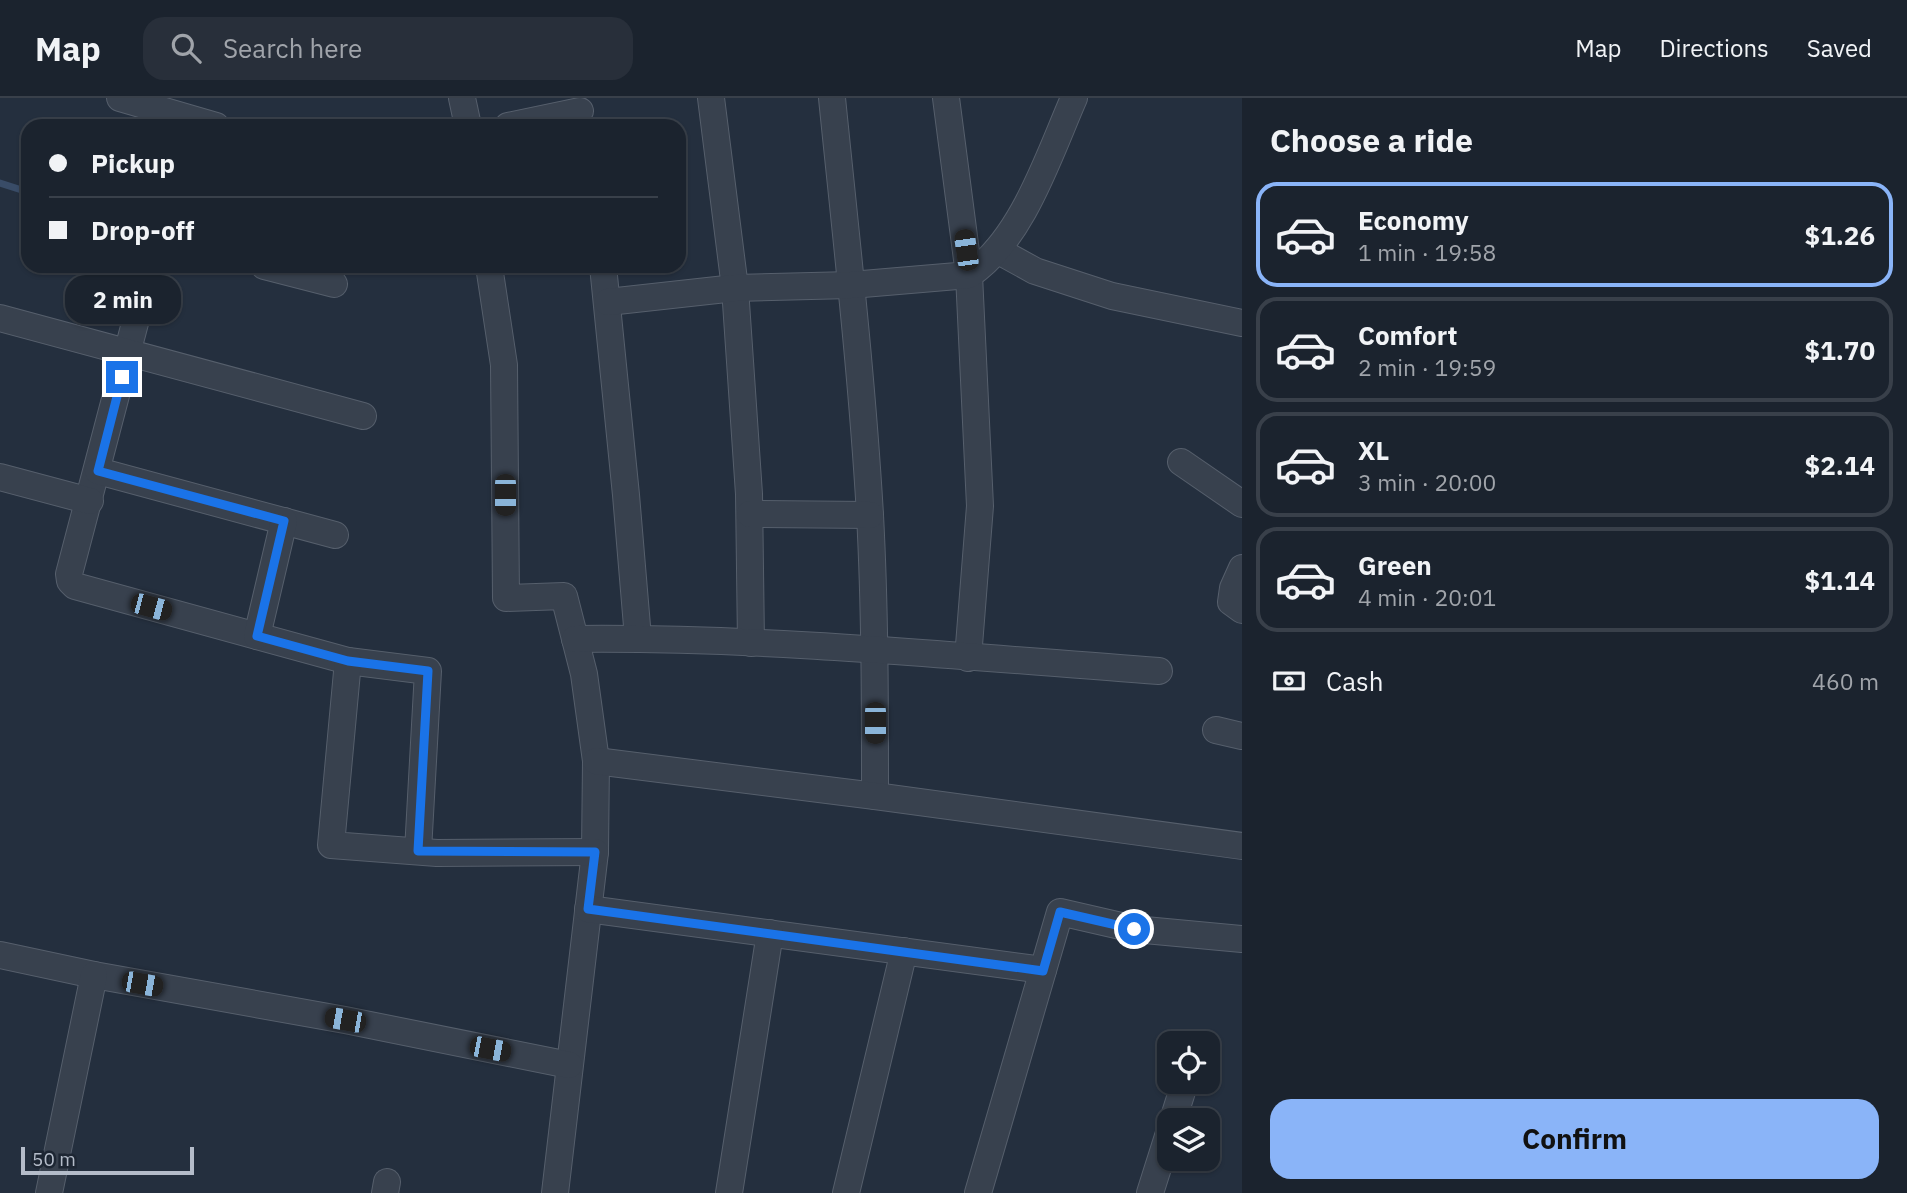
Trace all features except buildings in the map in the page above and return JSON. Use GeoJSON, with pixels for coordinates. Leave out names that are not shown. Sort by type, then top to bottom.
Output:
{"type":"FeatureCollection","features":[{"type":"Feature","properties":{"kind":"street"},"geometry":{"type":"LineString","coordinates":[[462,98],[466,119]]}},
{"type":"Feature","properties":{"kind":"street"},"geometry":{"type":"LineString","coordinates":[[711,98],[735,288],[750,514],[751,643]]}},
{"type":"Feature","properties":{"kind":"street"},"geometry":{"type":"LineString","coordinates":[[832,98],[870,514],[876,650],[875,796]]}},
{"type":"Feature","properties":{"kind":"street"},"geometry":{"type":"LineString","coordinates":[[946,98],[970,275],[980,506],[968,657]]}},
{"type":"Feature","properties":{"kind":"street"},"geometry":{"type":"LineString","coordinates":[[608,302],[735,288],[851,285],[970,275],[985,264],[997,250],[1021,215],[1074,98]]}},
{"type":"Feature","properties":{"kind":"street"},"geometry":{"type":"LineString","coordinates":[[161,112],[188,119]]}},
{"type":"Feature","properties":{"kind":"street"},"geometry":{"type":"LineString","coordinates":[[544,119],[580,112]]}},
{"type":"Feature","properties":{"kind":"street"},"geometry":{"type":"LineString","coordinates":[[997,250],[1035,271],[1112,296],[1242,323]]}},
{"type":"Feature","properties":{"kind":"street"},"geometry":{"type":"LineString","coordinates":[[148,273],[69,575],[70,581],[75,586],[348,661],[428,671],[418,851]]}},
{"type":"Feature","properties":{"kind":"street"},"geometry":{"type":"LineString","coordinates":[[291,273],[334,284]]}},
{"type":"Feature","properties":{"kind":"street"},"geometry":{"type":"LineString","coordinates":[[490,273],[504,365],[506,598],[564,596],[584,674],[596,761],[595,852],[555,1193]]}},
{"type":"Feature","properties":{"kind":"street"},"geometry":{"type":"LineString","coordinates":[[604,273],[638,638]]}},
{"type":"Feature","properties":{"kind":"street"},"geometry":{"type":"LineString","coordinates":[[0,318],[363,416]]}},
{"type":"Feature","properties":{"kind":"street"},"geometry":{"type":"LineString","coordinates":[[1181,463],[1242,504]]}},
{"type":"Feature","properties":{"kind":"street"},"geometry":{"type":"LineString","coordinates":[[98,471],[335,535]]}},
{"type":"Feature","properties":{"kind":"street"},"geometry":{"type":"LineString","coordinates":[[0,477],[90,501]]}},
{"type":"Feature","properties":{"kind":"street"},"geometry":{"type":"LineString","coordinates":[[750,514],[870,514]]}},
{"type":"Feature","properties":{"kind":"street"},"geometry":{"type":"LineString","coordinates":[[257,636],[284,521]]}},
{"type":"Feature","properties":{"kind":"street"},"geometry":{"type":"LineString","coordinates":[[1242,568],[1231,602],[1242,610]]}},
{"type":"Feature","properties":{"kind":"street"},"geometry":{"type":"LineString","coordinates":[[575,639],[638,638],[751,643],[1159,671]]}},
{"type":"Feature","properties":{"kind":"street"},"geometry":{"type":"LineString","coordinates":[[348,661],[331,845],[418,851],[595,852]]}},
{"type":"Feature","properties":{"kind":"street"},"geometry":{"type":"LineString","coordinates":[[1216,730],[1242,736]]}},
{"type":"Feature","properties":{"kind":"street"},"geometry":{"type":"LineString","coordinates":[[596,761],[1242,846]]}},
{"type":"Feature","properties":{"kind":"street"},"geometry":{"type":"LineString","coordinates":[[588,909],[1043,971]]}},
{"type":"Feature","properties":{"kind":"street"},"geometry":{"type":"LineString","coordinates":[[978,1193],[1060,912],[1134,929],[1242,939]]}},
{"type":"Feature","properties":{"kind":"street"},"geometry":{"type":"LineString","coordinates":[[729,1193],[770,933]]}},
{"type":"Feature","properties":{"kind":"street"},"geometry":{"type":"LineString","coordinates":[[846,1193],[904,951]]}},
{"type":"Feature","properties":{"kind":"street"},"geometry":{"type":"LineString","coordinates":[[0,955],[569,1065]]}},
{"type":"Feature","properties":{"kind":"street"},"geometry":{"type":"LineString","coordinates":[[49,1193],[94,975]]}},
{"type":"Feature","properties":{"kind":"street"},"geometry":{"type":"LineString","coordinates":[[1150,1193],[1157,1171]]}},
{"type":"Feature","properties":{"kind":"waterway"},"geometry":{"type":"LineString","coordinates":[[141,119],[147,113]]}},
{"type":"Feature","properties":{"kind":"waterway"},"geometry":{"type":"LineString","coordinates":[[0,183],[21,190]]}},
{"type":"Feature","properties":{"kind":"route"},"geometry":{"type":"LineString","coordinates":[[122,377],[98,471],[284,521],[257,636],[348,661],[428,671],[418,851],[595,852],[588,909],[1043,971],[1060,912],[1134,929]]}}]}
